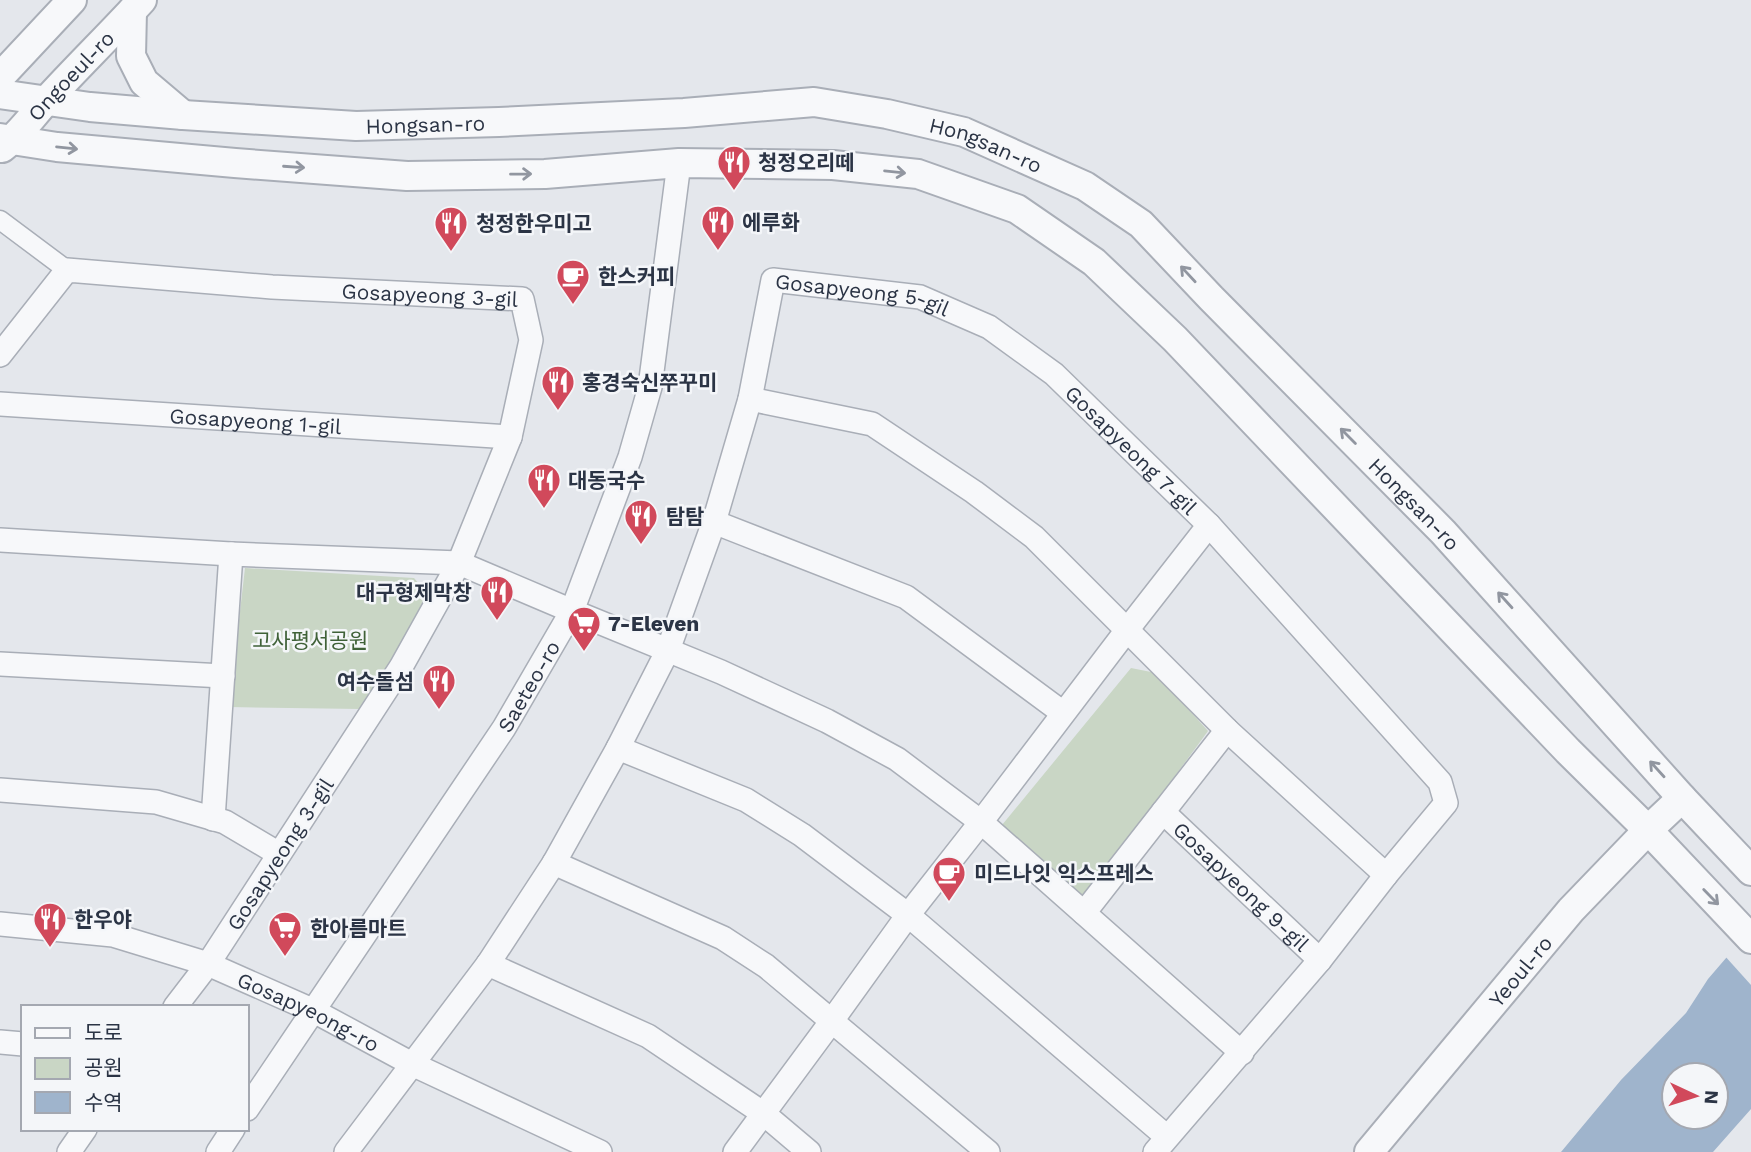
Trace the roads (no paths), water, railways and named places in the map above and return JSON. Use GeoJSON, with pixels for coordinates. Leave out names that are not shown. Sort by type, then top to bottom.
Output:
{"type":"FeatureCollection","features":[{"type":"Feature","properties":{"kind":"street"},"geometry":{"type":"LineString","coordinates":[[0,77],[72,0]]}},
{"type":"Feature","properties":{"kind":"street"},"geometry":{"type":"LineString","coordinates":[[137,6],[131,56],[144,82],[183,115]]}},
{"type":"Feature","properties":{"kind":"street","name":"Ongoeul-ro"},"geometry":{"type":"LineString","coordinates":[[4,142],[137,6]]}},
{"type":"Feature","properties":{"kind":"street","name":"Hongsan-ro"},"geometry":{"type":"LineString","coordinates":[[0,94],[183,115],[356,127],[658,114],[814,102],[887,114],[964,132],[1085,187],[1141,224],[1443,532],[1751,871]]}},
{"type":"Feature","properties":{"kind":"street"},"geometry":{"type":"LineString","coordinates":[[4,142],[407,176],[545,174],[679,163],[834,165],[918,174],[1017,209],[1094,261],[1175,339],[1751,939]]}},
{"type":"Feature","properties":{"kind":"street","name":"Saeteo-ro"},"geometry":{"type":"LineString","coordinates":[[248,1107],[504,729],[572,611],[630,457],[650,387],[679,163]]}},
{"type":"Feature","properties":{"kind":"street"},"geometry":{"type":"LineString","coordinates":[[0,220],[67,270],[0,355]]}},
{"type":"Feature","properties":{"kind":"street","name":"Gosapyeong 3-gil"},"geometry":{"type":"LineString","coordinates":[[67,270],[272,287],[522,299],[531,340],[510,436],[458,563],[401,667],[208,964],[176,1005]]}},
{"type":"Feature","properties":{"kind":"street","name":"Gosapyeong 5-gil"},"geometry":{"type":"LineString","coordinates":[[346,1152],[488,964],[554,863],[618,748],[667,650],[714,522],[750,399],[773,280],[920,297],[989,327],[1054,374]]}},
{"type":"Feature","properties":{"kind":"street","name":"Gosapyeong 7-gil"},"geometry":{"type":"LineString","coordinates":[[1054,374],[1209,525],[1314,642]]}},
{"type":"Feature","properties":{"kind":"street"},"geometry":{"type":"LineString","coordinates":[[750,399],[872,424],[974,492],[1034,537],[1227,730],[1386,875]]}},
{"type":"Feature","properties":{"kind":"street","name":"Gosapyeong 1-gil"},"geometry":{"type":"LineString","coordinates":[[0,404],[510,436]]}},
{"type":"Feature","properties":{"kind":"street"},"geometry":{"type":"LineString","coordinates":[[714,522],[906,597],[1063,713]]}},
{"type":"Feature","properties":{"kind":"street","name":"Gosapyeong 7-gil"},"geometry":{"type":"LineString","coordinates":[[735,1152],[908,915],[1209,525]]}},
{"type":"Feature","properties":{"kind":"street"},"geometry":{"type":"LineString","coordinates":[[0,540],[231,554],[458,563],[721,672],[827,720],[897,759],[982,822],[1242,1053]]}},
{"type":"Feature","properties":{"kind":"street"},"geometry":{"type":"LineString","coordinates":[[213,819],[231,554]]}},
{"type":"Feature","properties":{"kind":"street","name":"Gosapyeong 9-gil"},"geometry":{"type":"LineString","coordinates":[[908,915],[1060,1046],[1161,1145],[1320,960],[1446,803],[1440,782],[1314,642]]}},
{"type":"Feature","properties":{"kind":"street"},"geometry":{"type":"LineString","coordinates":[[0,664],[223,676]]}},
{"type":"Feature","properties":{"kind":"street"},"geometry":{"type":"LineString","coordinates":[[1084,913],[1227,730]]}},
{"type":"Feature","properties":{"kind":"street"},"geometry":{"type":"LineString","coordinates":[[618,748],[746,800],[802,835],[908,915]]}},
{"type":"Feature","properties":{"kind":"street"},"geometry":{"type":"LineString","coordinates":[[0,790],[156,802],[225,822],[279,854]]}},
{"type":"Feature","properties":{"kind":"street","name":"Yeoul-ro"},"geometry":{"type":"LineString","coordinates":[[1369,1152],[1571,910],[1682,798]]}},
{"type":"Feature","properties":{"kind":"street","name":"Gosapyeong 9-gil"},"geometry":{"type":"LineString","coordinates":[[1163,812],[1320,960]]}},
{"type":"Feature","properties":{"kind":"street"},"geometry":{"type":"LineString","coordinates":[[554,863],[723,939],[766,966],[988,1152]]}},
{"type":"Feature","properties":{"kind":"street","name":"Gosapyeong-ro"},"geometry":{"type":"LineString","coordinates":[[0,924],[113,935],[208,964],[312,1010],[412,1064],[600,1152]]}},
{"type":"Feature","properties":{"kind":"street"},"geometry":{"type":"LineString","coordinates":[[488,964],[649,1036],[764,1114],[810,1152]]}},
{"type":"Feature","properties":{"kind":"street"},"geometry":{"type":"LineString","coordinates":[[0,1042],[21,1044]]}},
{"type":"Feature","properties":{"kind":"street"},"geometry":{"type":"LineString","coordinates":[[69,1152],[84,1131]]}},
{"type":"Feature","properties":{"kind":"street"},"geometry":{"type":"LineString","coordinates":[[218,1152],[232,1131]]}},
{"type":"Feature","properties":{"kind":"water"},"geometry":{"type":"Polygon","coordinates":[[[1751,929],[1751,1109],[1713,1152],[1561,1152],[1621,1080],[1686,1013],[1708,979],[1751,929]]]}},
{"type":"Feature","properties":{"kind":"place","name":"청정오리떼"},"geometry":{"type":"Point","coordinates":[734,192]}},
{"type":"Feature","properties":{"kind":"place","name":"에루화"},"geometry":{"type":"Point","coordinates":[718,252]}},
{"type":"Feature","properties":{"kind":"place","name":"청정한우미고"},"geometry":{"type":"Point","coordinates":[451,253]}},
{"type":"Feature","properties":{"kind":"place","name":"한스커피"},"geometry":{"type":"Point","coordinates":[573,306]}},
{"type":"Feature","properties":{"kind":"place","name":"홍경숙신쭈꾸미"},"geometry":{"type":"Point","coordinates":[558,412]}},
{"type":"Feature","properties":{"kind":"place","name":"대동국수"},"geometry":{"type":"Point","coordinates":[544,510]}},
{"type":"Feature","properties":{"kind":"place","name":"탐탐"},"geometry":{"type":"Point","coordinates":[641,546]}},
{"type":"Feature","properties":{"kind":"place","name":"대구형제막창"},"geometry":{"type":"Point","coordinates":[497,622]}},
{"type":"Feature","properties":{"kind":"place","name":"7-Eleven"},"geometry":{"type":"Point","coordinates":[584,653]}},
{"type":"Feature","properties":{"kind":"place","name":"여수돌섬"},"geometry":{"type":"Point","coordinates":[439,711]}},
{"type":"Feature","properties":{"kind":"place","name":"미드나잇 익스프레스"},"geometry":{"type":"Point","coordinates":[949,903]}},
{"type":"Feature","properties":{"kind":"place","name":"한우야"},"geometry":{"type":"Point","coordinates":[50,949]}},
{"type":"Feature","properties":{"kind":"place","name":"한아름마트"},"geometry":{"type":"Point","coordinates":[285,958]}},
{"type":"Feature","properties":{"kind":"park label","name":"고사평서공원"},"geometry":{"type":"Point","coordinates":[310,640]}}]}
